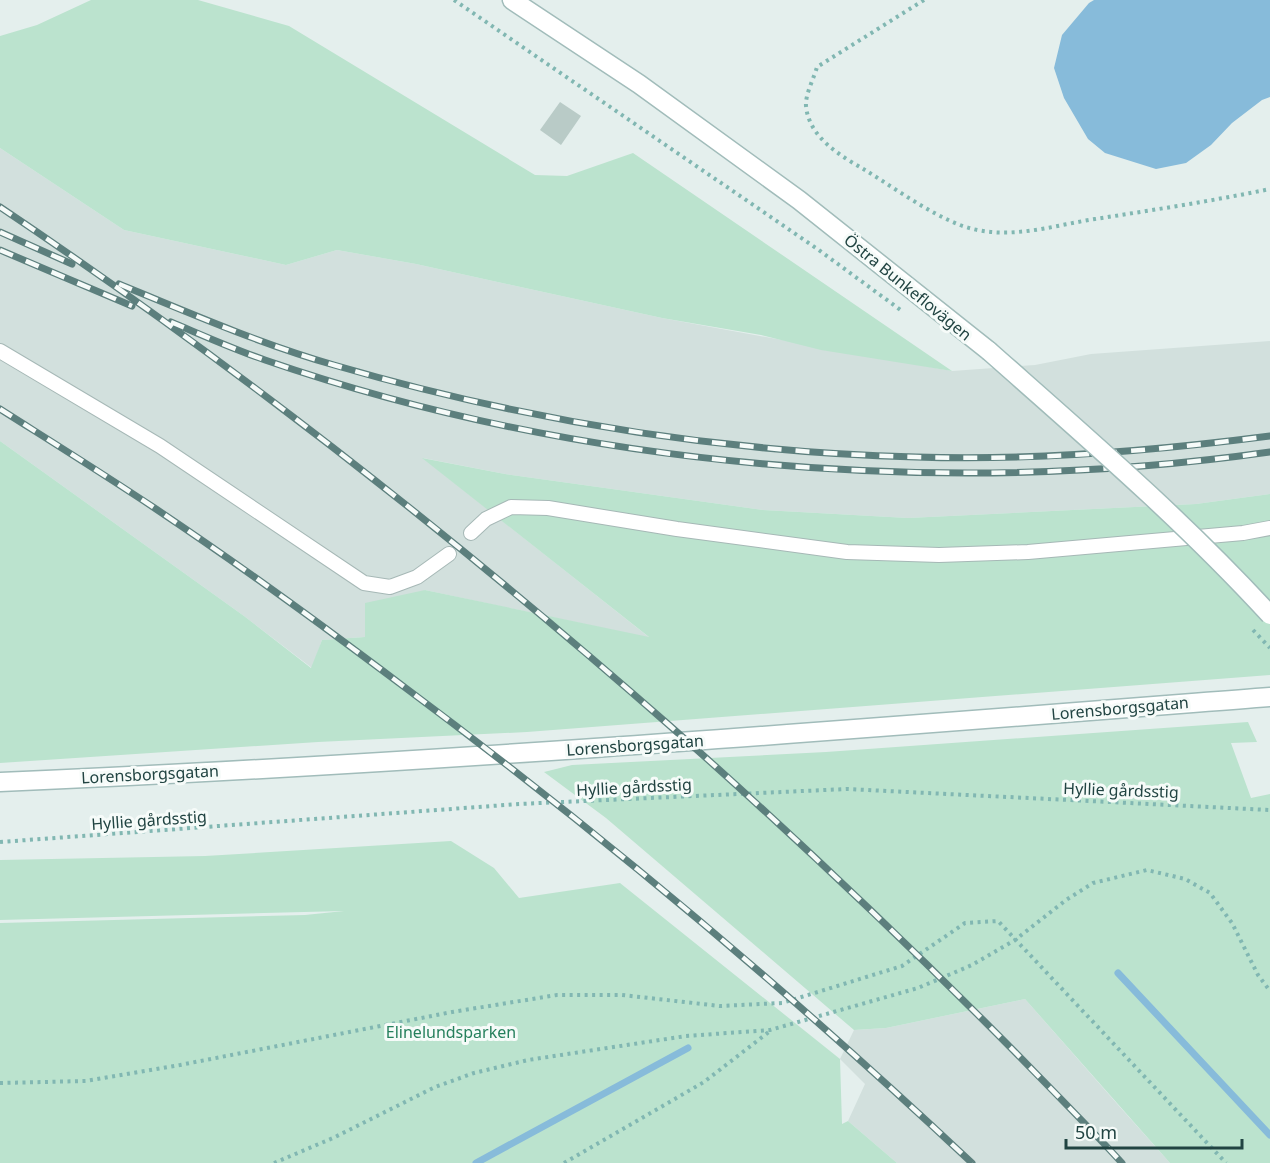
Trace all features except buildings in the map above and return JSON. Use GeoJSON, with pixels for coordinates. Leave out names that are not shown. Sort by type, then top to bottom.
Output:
{"type":"FeatureCollection","features":[{"type":"Feature","properties":{"kind":"main road","name":"Östra Bunkeflovägen"},"geometry":{"type":"LineString","coordinates":[[512,0],[639,84],[799,200],[989,351],[1113,461],[1270,615]]}},
{"type":"Feature","properties":{"kind":"main road","name":"Lorensborgsgatan"},"geometry":{"type":"LineString","coordinates":[[0,782],[491,755],[866,729],[1270,697]]}},
{"type":"Feature","properties":{"kind":"lane"},"geometry":{"type":"LineString","coordinates":[[0,351],[160,446],[364,583],[390,587],[417,577],[448,554]]}},
{"type":"Feature","properties":{"kind":"lane"},"geometry":{"type":"LineString","coordinates":[[471,533],[486,519],[511,507],[548,508],[677,529],[847,552],[928,555],[1029,552],[1243,533],[1270,528]]}},
{"type":"Feature","properties":{"kind":"path"},"geometry":{"type":"LineString","coordinates":[[454,0],[816,248],[908,316]]}},
{"type":"Feature","properties":{"kind":"path"},"geometry":{"type":"LineString","coordinates":[[924,0],[817,67],[806,104],[810,124],[835,152],[929,209],[961,225],[999,234],[1040,230],[1093,219],[1187,206],[1270,189]]}},
{"type":"Feature","properties":{"kind":"path","name":"Hyllie gårdsstig"},"geometry":{"type":"LineString","coordinates":[[0,842],[519,804],[848,789],[1270,810]]}},
{"type":"Feature","properties":{"kind":"path"},"geometry":{"type":"LineString","coordinates":[[274,1163],[333,1138],[435,1087],[474,1073],[528,1060],[686,1036],[770,1030],[918,988],[972,965],[1015,940],[1065,900],[1093,883],[1147,870],[1185,879],[1210,893],[1232,923],[1258,975],[1270,991]]}},
{"type":"Feature","properties":{"kind":"path"},"geometry":{"type":"LineString","coordinates":[[0,1083],[86,1081],[452,1012],[557,995],[622,996],[720,1006],[782,1003],[902,966],[965,923],[998,921],[1226,1163]]}},
{"type":"Feature","properties":{"kind":"path"},"geometry":{"type":"LineString","coordinates":[[564,1163],[704,1082],[770,1030]]}},
{"type":"Feature","properties":{"kind":"shaded area"},"geometry":{"type":"Polygon","coordinates":[[[0,148],[124,230],[286,265],[337,250],[416,264],[662,318],[952,371],[1035,365],[1091,354],[1270,341],[1270,494],[1196,504],[908,518],[763,510],[505,474],[423,458],[650,638],[425,590],[365,637],[322,640],[312,668],[244,616],[0,441],[0,148]]]}},
{"type":"Feature","properties":{"kind":"shaded area"},"geometry":{"type":"Polygon","coordinates":[[[1025,999],[1170,1163],[897,1163],[848,1121],[865,1084],[840,1059],[854,1030],[886,1028],[1025,999]]]}},
{"type":"Feature","properties":{"kind":"green space"},"geometry":{"type":"Polygon","coordinates":[[[91,0],[198,0],[289,26],[535,175],[567,176],[633,153],[952,371],[821,350],[761,335],[662,318],[416,264],[337,250],[286,265],[124,230],[0,148],[0,36],[37,25],[91,0]]]}},
{"type":"Feature","properties":{"kind":"green space"},"geometry":{"type":"Polygon","coordinates":[[[0,441],[244,616],[311,668],[322,640],[365,637],[365,603],[425,590],[649,637],[422,458],[505,474],[763,510],[908,518],[1196,504],[1270,494],[1270,675],[527,732],[318,742],[0,763],[0,441]]]}},
{"type":"Feature","properties":{"kind":"green space"},"geometry":{"type":"Polygon","coordinates":[[[1248,722],[1257,742],[1231,743],[1251,798],[1270,794],[1270,1163],[1170,1163],[1025,999],[886,1028],[854,1030],[606,818],[544,772],[572,765],[826,752],[1248,722]]]}},
{"type":"Feature","properties":{"kind":"green space","name":"Elinelundsparken"},"geometry":{"type":"Polygon","coordinates":[[[451,841],[494,868],[519,898],[620,883],[840,1059],[842,1124],[848,1121],[897,1163],[0,1163],[0,923],[305,915],[344,911],[0,920],[0,860],[205,856],[451,841]]]}},
{"type":"Feature","properties":{"kind":"water"},"geometry":{"type":"Polygon","coordinates":[[[1094,0],[1270,0],[1270,97],[1262,100],[1232,123],[1211,145],[1186,163],[1156,169],[1105,153],[1088,139],[1064,98],[1054,68],[1062,35],[1094,0]]]}},
{"type":"Feature","properties":{"kind":"waterway"},"geometry":{"type":"LineString","coordinates":[[1118,973],[1270,1135]]}},
{"type":"Feature","properties":{"kind":"waterway"},"geometry":{"type":"LineString","coordinates":[[476,1163],[688,1048]]}},
{"type":"Feature","properties":{"kind":"railway"},"geometry":{"type":"LineString","coordinates":[[0,207],[173,328],[343,455],[589,656],[757,804],[844,885],[972,1009],[1122,1163]]}},
{"type":"Feature","properties":{"kind":"railway"},"geometry":{"type":"LineString","coordinates":[[0,232],[72,264]]}},
{"type":"Feature","properties":{"kind":"railway"},"geometry":{"type":"LineString","coordinates":[[0,250],[132,306]]}},
{"type":"Feature","properties":{"kind":"railway"},"geometry":{"type":"LineString","coordinates":[[119,284],[279,348],[405,385],[550,417],[696,440],[842,454],[1005,458],[1093,454],[1270,436]]}},
{"type":"Feature","properties":{"kind":"railway"},"geometry":{"type":"LineString","coordinates":[[171,322],[265,360],[385,397],[508,426],[634,449],[762,464],[891,472],[1019,472],[1146,466],[1270,452]]}},
{"type":"Feature","properties":{"kind":"railway"},"geometry":{"type":"LineString","coordinates":[[0,409],[137,496],[219,552],[342,640],[477,742],[623,857],[765,976],[972,1163]]}}]}
